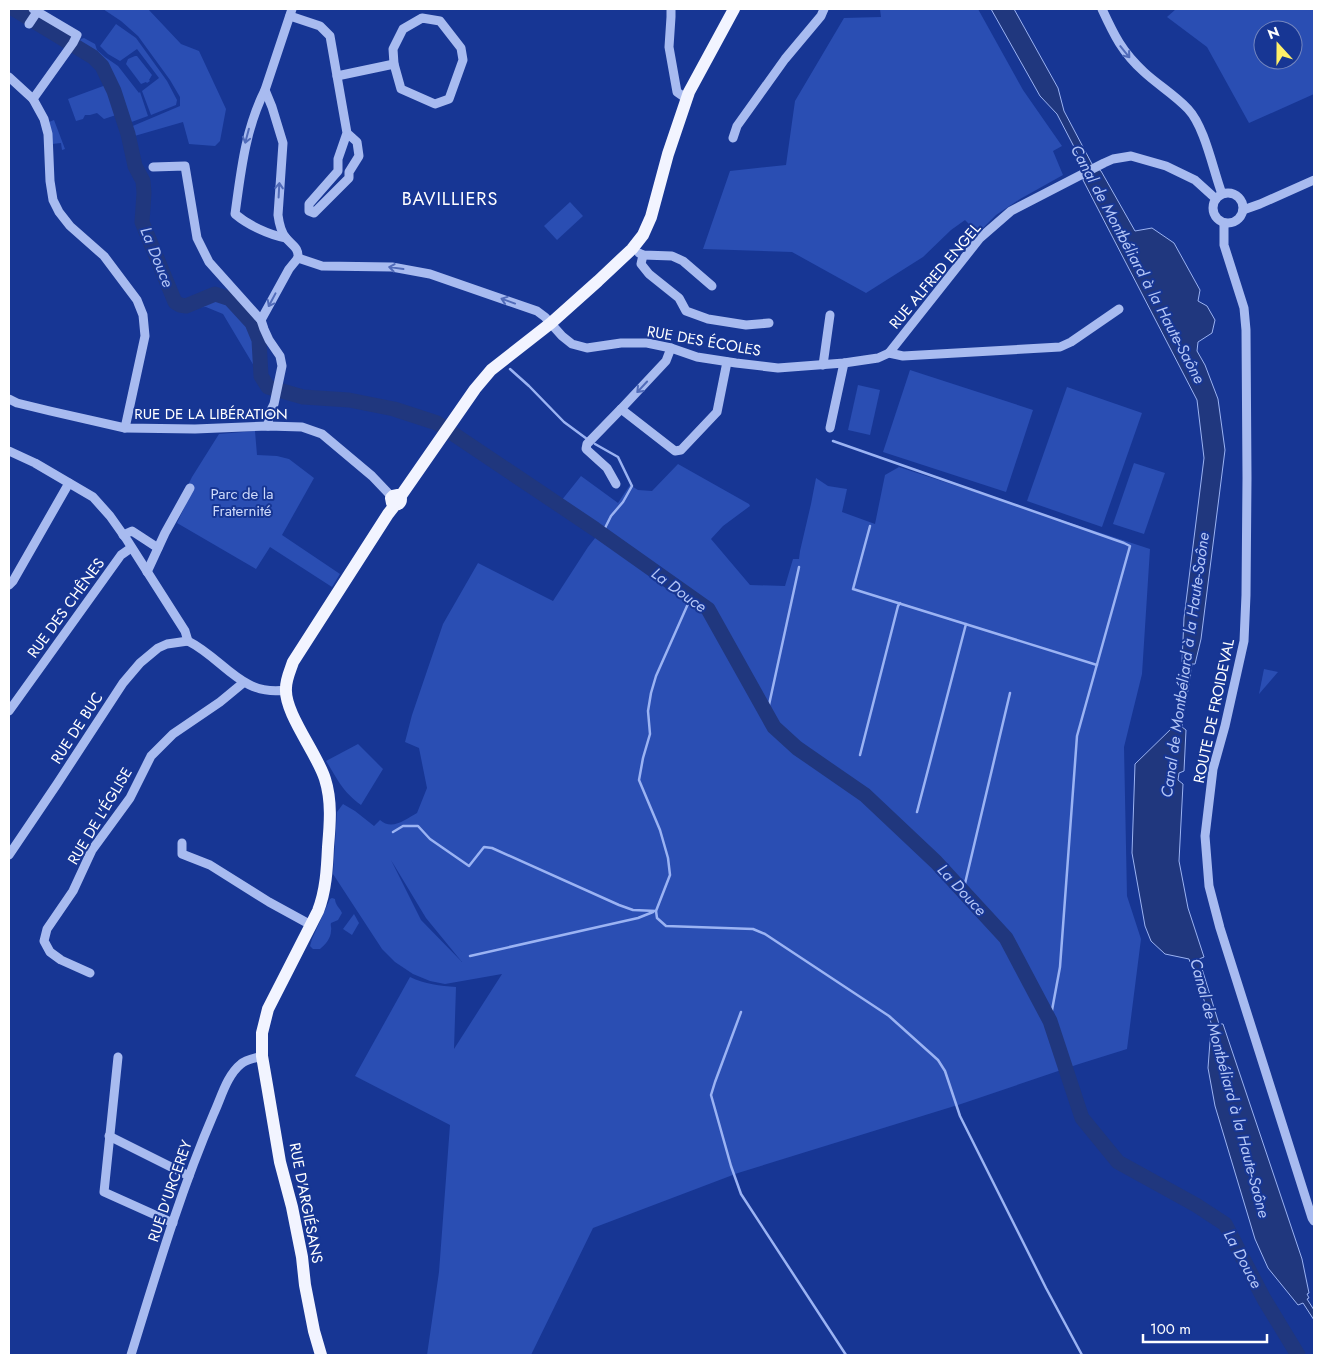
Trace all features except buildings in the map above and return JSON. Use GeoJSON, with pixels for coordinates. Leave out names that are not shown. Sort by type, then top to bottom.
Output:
{"type":"FeatureCollection","features":[{"type":"Feature","properties":{"kind":"main road"},"geometry":{"type":"LineString","coordinates":[[286,690],[293,662],[396,499],[412,482],[474,389],[491,370],[550,323],[598,281],[637,252],[651,217],[668,154],[689,92],[734,9]]}},
{"type":"Feature","properties":{"kind":"main road","name":"RUE D'ARGIÉSANS"},"geometry":{"type":"LineString","coordinates":[[286,690],[291,710],[324,776],[330,810],[325,885],[322,902],[268,1009],[262,1033],[262,1056],[280,1162],[292,1207],[302,1258],[305,1286],[321,1355]]}},
{"type":"Feature","properties":{"kind":"street"},"geometry":{"type":"LineString","coordinates":[[671,9],[669,47],[678,92],[687,98]]}},
{"type":"Feature","properties":{"kind":"street"},"geometry":{"type":"LineString","coordinates":[[733,138],[737,126],[785,60],[821,16],[824,9]]}},
{"type":"Feature","properties":{"kind":"street"},"geometry":{"type":"LineString","coordinates":[[1102,9],[1116,39],[1124,51],[1143,72],[1189,110],[1200,126],[1219,196],[1212,208],[1213,213],[1224,223],[1230,223],[1239,219],[1243,210],[1241,200],[1232,194],[1219,196]]}},
{"type":"Feature","properties":{"kind":"street"},"geometry":{"type":"LineString","coordinates":[[286,238],[276,236],[241,220],[235,214],[243,152],[250,126],[265,90],[291,12],[320,26],[330,36],[347,133],[338,159],[338,172],[309,204],[309,211],[314,213],[349,178],[349,172],[359,156],[357,142],[347,133]]}},
{"type":"Feature","properties":{"kind":"street"},"geometry":{"type":"LineString","coordinates":[[33,16],[77,35],[33,99]]}},
{"type":"Feature","properties":{"kind":"street"},"geometry":{"type":"LineString","coordinates":[[422,18],[440,21],[461,48],[463,60],[448,99],[435,104],[401,89],[394,64],[393,48],[403,29],[422,18]]}},
{"type":"Feature","properties":{"kind":"street"},"geometry":{"type":"LineString","coordinates":[[337,76],[394,64]]}},
{"type":"Feature","properties":{"kind":"street"},"geometry":{"type":"LineString","coordinates":[[9,77],[33,99],[44,119],[48,134],[50,181],[53,200],[59,212],[70,226],[104,256],[137,300],[143,316],[145,336],[125,428]]}},
{"type":"Feature","properties":{"kind":"street"},"geometry":{"type":"LineString","coordinates":[[261,320],[289,269],[298,258],[295,246],[286,238],[279,225],[282,143],[265,90]]}},
{"type":"Feature","properties":{"kind":"street","name":"RUE ALFRED ENGEL"},"geometry":{"type":"LineString","coordinates":[[889,353],[980,238],[1011,211],[1100,164],[1113,159],[1131,156],[1166,166],[1195,180],[1219,196]]}},
{"type":"Feature","properties":{"kind":"street"},"geometry":{"type":"LineString","coordinates":[[153,167],[185,166],[197,238],[209,262],[261,320],[269,340],[280,356],[282,366],[275,398],[269,414],[268,426]]}},
{"type":"Feature","properties":{"kind":"street"},"geometry":{"type":"LineString","coordinates":[[1243,210],[1314,180]]}},
{"type":"Feature","properties":{"kind":"street","name":"ROUTE DE FROIDEVAL"},"geometry":{"type":"LineString","coordinates":[[1224,223],[1224,245],[1244,308],[1246,330],[1246,595],[1242,654],[1213,770],[1205,836],[1208,886],[1224,943],[1314,1220]]}},
{"type":"Feature","properties":{"kind":"street"},"geometry":{"type":"LineString","coordinates":[[712,286],[672,256],[637,252],[641,264],[649,274],[678,298],[686,312],[708,319],[746,325],[769,323]]}},
{"type":"Feature","properties":{"kind":"street","name":"RUE DES ÉCOLES"},"geometry":{"type":"LineString","coordinates":[[298,258],[322,266],[392,267],[430,274],[534,311],[545,317],[572,344],[587,348],[628,343],[647,343],[728,362],[778,368],[844,363],[878,358],[889,353],[903,356],[1060,347],[1071,342],[1119,309]]}},
{"type":"Feature","properties":{"kind":"street"},"geometry":{"type":"LineString","coordinates":[[823,364],[830,315]]}},
{"type":"Feature","properties":{"kind":"street"},"geometry":{"type":"LineString","coordinates":[[616,484],[607,468],[586,449],[587,444],[666,361],[671,348]]}},
{"type":"Feature","properties":{"kind":"street"},"geometry":{"type":"LineString","coordinates":[[621,410],[675,451],[681,450],[718,412],[728,362]]}},
{"type":"Feature","properties":{"kind":"street"},"geometry":{"type":"LineString","coordinates":[[830,428],[844,363]]}},
{"type":"Feature","properties":{"kind":"street","name":"RUE DE LA LIBÉRATION"},"geometry":{"type":"LineString","coordinates":[[9,399],[17,403],[125,428],[302,427],[322,434],[396,499]]}},
{"type":"Feature","properties":{"kind":"street"},"geometry":{"type":"LineString","coordinates":[[9,451],[35,463],[93,497],[110,516],[123,535],[185,631],[188,641],[202,648],[243,683],[265,691],[286,690]]}},
{"type":"Feature","properties":{"kind":"street"},"geometry":{"type":"LineString","coordinates":[[9,586],[69,483]]}},
{"type":"Feature","properties":{"kind":"street"},"geometry":{"type":"LineString","coordinates":[[147,572],[165,533],[190,488]]}},
{"type":"Feature","properties":{"kind":"street"},"geometry":{"type":"LineString","coordinates":[[123,535],[132,531],[158,548]]}},
{"type":"Feature","properties":{"kind":"street","name":"RUE DES CHÊNES"},"geometry":{"type":"LineString","coordinates":[[9,711],[122,555],[131,548]]}},
{"type":"Feature","properties":{"kind":"street","name":"RUE DE BUC"},"geometry":{"type":"LineString","coordinates":[[9,855],[123,683],[140,663],[158,648],[167,644],[188,641]]}},
{"type":"Feature","properties":{"kind":"street","name":"RUE DE L'ÉGLISE"},"geometry":{"type":"LineString","coordinates":[[90,973],[61,960],[50,952],[44,940],[47,929],[73,892],[92,850],[130,798],[151,756],[173,734],[220,702],[243,683]]}},
{"type":"Feature","properties":{"kind":"street"},"geometry":{"type":"LineString","coordinates":[[182,843],[182,854],[210,865],[268,902],[311,925]]}},
{"type":"Feature","properties":{"kind":"street","name":"RUE D'URCEREY"},"geometry":{"type":"LineString","coordinates":[[131,1355],[173,1223],[203,1138],[229,1079],[241,1063],[262,1056]]}},
{"type":"Feature","properties":{"kind":"street"},"geometry":{"type":"LineString","coordinates":[[118,1057],[104,1192],[173,1223]]}},
{"type":"Feature","properties":{"kind":"street"},"geometry":{"type":"LineString","coordinates":[[109,1136],[189,1176]]}},
{"type":"Feature","properties":{"kind":"green space"},"geometry":{"type":"Polygon","coordinates":[[[103,9],[148,9],[181,44],[199,51],[226,109],[220,141],[215,146],[189,144],[183,122],[131,137],[128,128],[180,106],[180,97],[138,36],[103,9]]]}},
{"type":"Feature","properties":{"kind":"green space"},"geometry":{"type":"Polygon","coordinates":[[[880,9],[978,9],[1023,90],[1062,146],[1053,151],[1063,175],[996,215],[978,233],[965,220],[951,230],[923,257],[866,293],[792,252],[703,249],[730,171],[786,165],[795,101],[844,18],[881,17],[880,9]]]}},
{"type":"Feature","properties":{"kind":"green space"},"geometry":{"type":"Polygon","coordinates":[[[1176,9],[1314,9],[1314,94],[1249,123],[1207,47],[1167,17],[1176,9]]]}},
{"type":"Feature","properties":{"kind":"green space"},"geometry":{"type":"Polygon","coordinates":[[[116,24],[136,38],[167,81],[177,100],[176,105],[151,115],[142,91],[159,78],[137,49],[120,61],[108,54],[100,46],[116,24]]]}},
{"type":"Feature","properties":{"kind":"green space"},"geometry":{"type":"Polygon","coordinates":[[[84,38],[95,44],[97,50],[118,66],[140,92],[148,116],[126,124],[115,91],[103,66],[94,57],[77,46],[81,39],[84,38]]]}},
{"type":"Feature","properties":{"kind":"green space"},"geometry":{"type":"Polygon","coordinates":[[[135,56],[152,75],[147,83],[141,84],[126,64],[128,59],[135,56]]]}},
{"type":"Feature","properties":{"kind":"green space"},"geometry":{"type":"Polygon","coordinates":[[[106,85],[116,115],[104,119],[97,113],[85,115],[83,119],[76,121],[68,99],[106,85]]]}},
{"type":"Feature","properties":{"kind":"green space"},"geometry":{"type":"Polygon","coordinates":[[[54,120],[65,149],[62,150],[61,143],[52,144],[49,122],[54,120]]]}},
{"type":"Feature","properties":{"kind":"green space"},"geometry":{"type":"Polygon","coordinates":[[[570,202],[583,216],[557,240],[544,226],[570,202]]]}},
{"type":"Feature","properties":{"kind":"green space"},"geometry":{"type":"Polygon","coordinates":[[[212,298],[227,302],[248,324],[254,335],[256,348],[257,363],[254,366],[223,314],[206,307],[189,308],[212,298]]]}},
{"type":"Feature","properties":{"kind":"green space"},"geometry":{"type":"Polygon","coordinates":[[[910,370],[1033,410],[1006,492],[883,452],[910,370]]]}},
{"type":"Feature","properties":{"kind":"green space"},"geometry":{"type":"Polygon","coordinates":[[[858,385],[880,390],[870,435],[848,430],[858,385]]]}},
{"type":"Feature","properties":{"kind":"green space"},"geometry":{"type":"Polygon","coordinates":[[[1067,387],[1142,413],[1102,527],[1027,501],[1067,387]]]}},
{"type":"Feature","properties":{"kind":"green space","name":"Parc de la Fraternité"},"geometry":{"type":"Polygon","coordinates":[[[255,431],[257,455],[289,459],[314,478],[282,535],[340,574],[332,587],[270,547],[256,569],[177,523],[186,504],[180,501],[192,477],[219,434],[255,431]]]}},
{"type":"Feature","properties":{"kind":"green space"},"geometry":{"type":"Polygon","coordinates":[[[1134,463],[1165,473],[1144,534],[1113,524],[1134,463]]]}},
{"type":"Feature","properties":{"kind":"green space"},"geometry":{"type":"Polygon","coordinates":[[[678,464],[749,504],[750,506],[723,526],[711,539],[750,585],[785,586],[793,559],[799,559],[816,478],[828,486],[847,489],[842,512],[875,524],[885,475],[899,467],[1150,549],[1142,674],[1124,747],[1127,896],[1141,939],[1127,1049],[961,1104],[738,1173],[593,1228],[531,1355],[427,1355],[439,1272],[450,1125],[355,1076],[410,977],[433,984],[456,987],[454,1049],[502,974],[445,984],[430,981],[413,974],[395,962],[382,949],[333,874],[337,812],[343,804],[374,826],[380,820],[389,824],[399,823],[417,813],[427,788],[419,748],[405,742],[412,715],[443,624],[478,563],[553,601],[588,547],[603,528],[561,501],[581,476],[618,503],[630,485],[638,490],[652,491],[678,464]],[[391,860],[421,920],[462,962],[426,918],[391,860]]]}},
{"type":"Feature","properties":{"kind":"green space"},"geometry":{"type":"Polygon","coordinates":[[[1264,669],[1278,672],[1259,694],[1264,669]]]}},
{"type":"Feature","properties":{"kind":"green space"},"geometry":{"type":"Polygon","coordinates":[[[358,744],[383,769],[361,805],[337,780],[326,761],[358,744]]]}},
{"type":"Feature","properties":{"kind":"green space"},"geometry":{"type":"Polygon","coordinates":[[[332,898],[335,899],[342,913],[338,920],[331,923],[331,934],[326,943],[320,949],[313,949],[310,946],[312,939],[332,898]]]}},
{"type":"Feature","properties":{"kind":"green space"},"geometry":{"type":"Polygon","coordinates":[[[354,914],[359,923],[352,935],[343,929],[354,914]]]}},
{"type":"Feature","properties":{"kind":"water","name":"Canal de Montbéliard à la Haute-Saône"},"geometry":{"type":"Polygon","coordinates":[[[991,9],[1014,9],[1058,88],[1064,111],[1092,164],[1101,171],[1135,231],[1152,228],[1174,243],[1200,290],[1198,301],[1207,306],[1215,320],[1212,333],[1198,342],[1197,351],[1205,365],[1218,399],[1225,450],[1201,639],[1195,664],[1192,664],[1182,727],[1186,730],[1184,771],[1179,773],[1178,780],[1183,784],[1179,861],[1188,908],[1204,957],[1199,959],[1219,1024],[1223,1024],[1302,1259],[1309,1293],[1307,1294],[1309,1298],[1307,1299],[1314,1310],[1314,1320],[1303,1303],[1298,1305],[1268,1268],[1255,1239],[1215,1106],[1208,1068],[1212,1026],[1192,961],[1165,954],[1151,941],[1145,926],[1132,853],[1135,764],[1173,727],[1176,727],[1186,663],[1182,662],[1184,618],[1204,458],[1197,400],[1083,180],[1085,168],[1057,114],[1040,96],[991,9]]]}},
{"type":"Feature","properties":{"kind":"waterway","name":"La Douce"},"geometry":{"type":"LineString","coordinates":[[14,9],[93,57],[102,66],[114,91],[128,134],[135,166],[143,181],[142,222],[175,302],[186,306],[215,294],[230,299],[252,323],[259,340],[261,376],[268,387],[303,397],[349,400],[394,409],[437,423],[595,529],[708,609],[774,727],[797,748],[865,795],[936,862],[1006,938],[1050,1021],[1082,1118],[1118,1162],[1196,1205],[1225,1224],[1264,1299],[1298,1355]]}},
{"type":"Feature","properties":{"kind":"waterway"},"geometry":{"type":"LineString","coordinates":[[510,369],[564,422],[587,439]]}},
{"type":"Feature","properties":{"kind":"waterway"},"geometry":{"type":"LineString","coordinates":[[833,441],[1130,546],[1077,736],[1060,967],[1050,1021]]}},
{"type":"Feature","properties":{"kind":"waterway"},"geometry":{"type":"LineString","coordinates":[[595,444],[618,457],[632,486],[623,502],[611,516],[602,534]]}},
{"type":"Feature","properties":{"kind":"waterway"},"geometry":{"type":"LineString","coordinates":[[870,526],[853,589],[1097,665]]}},
{"type":"Feature","properties":{"kind":"waterway"},"geometry":{"type":"LineString","coordinates":[[767,714],[799,567]]}},
{"type":"Feature","properties":{"kind":"waterway"},"geometry":{"type":"LineString","coordinates":[[691,597],[656,676],[651,693],[648,711],[650,734],[639,780],[660,830],[668,858],[670,875],[656,911],[657,918],[666,926],[753,929],[765,934],[889,1016],[938,1060],[945,1071],[960,1116],[1046,1288],[1082,1355]]}},
{"type":"Feature","properties":{"kind":"waterway"},"geometry":{"type":"LineString","coordinates":[[860,755],[900,603]]}},
{"type":"Feature","properties":{"kind":"waterway"},"geometry":{"type":"LineString","coordinates":[[917,812],[966,624]]}},
{"type":"Feature","properties":{"kind":"waterway"},"geometry":{"type":"LineString","coordinates":[[963,892],[1010,693]]}},
{"type":"Feature","properties":{"kind":"waterway"},"geometry":{"type":"LineString","coordinates":[[393,832],[403,826],[418,826],[430,839],[469,866],[484,847],[492,848],[619,905],[633,910],[656,911]]}},
{"type":"Feature","properties":{"kind":"waterway"},"geometry":{"type":"LineString","coordinates":[[470,956],[638,918],[653,912]]}},
{"type":"Feature","properties":{"kind":"waterway"},"geometry":{"type":"LineString","coordinates":[[741,1012],[711,1095],[731,1166],[741,1194],[846,1355]]}},
{"type":"Feature","properties":{"kind":"district","name":"BAVILLIERS"},"geometry":{"type":"Point","coordinates":[450,199]}}]}
